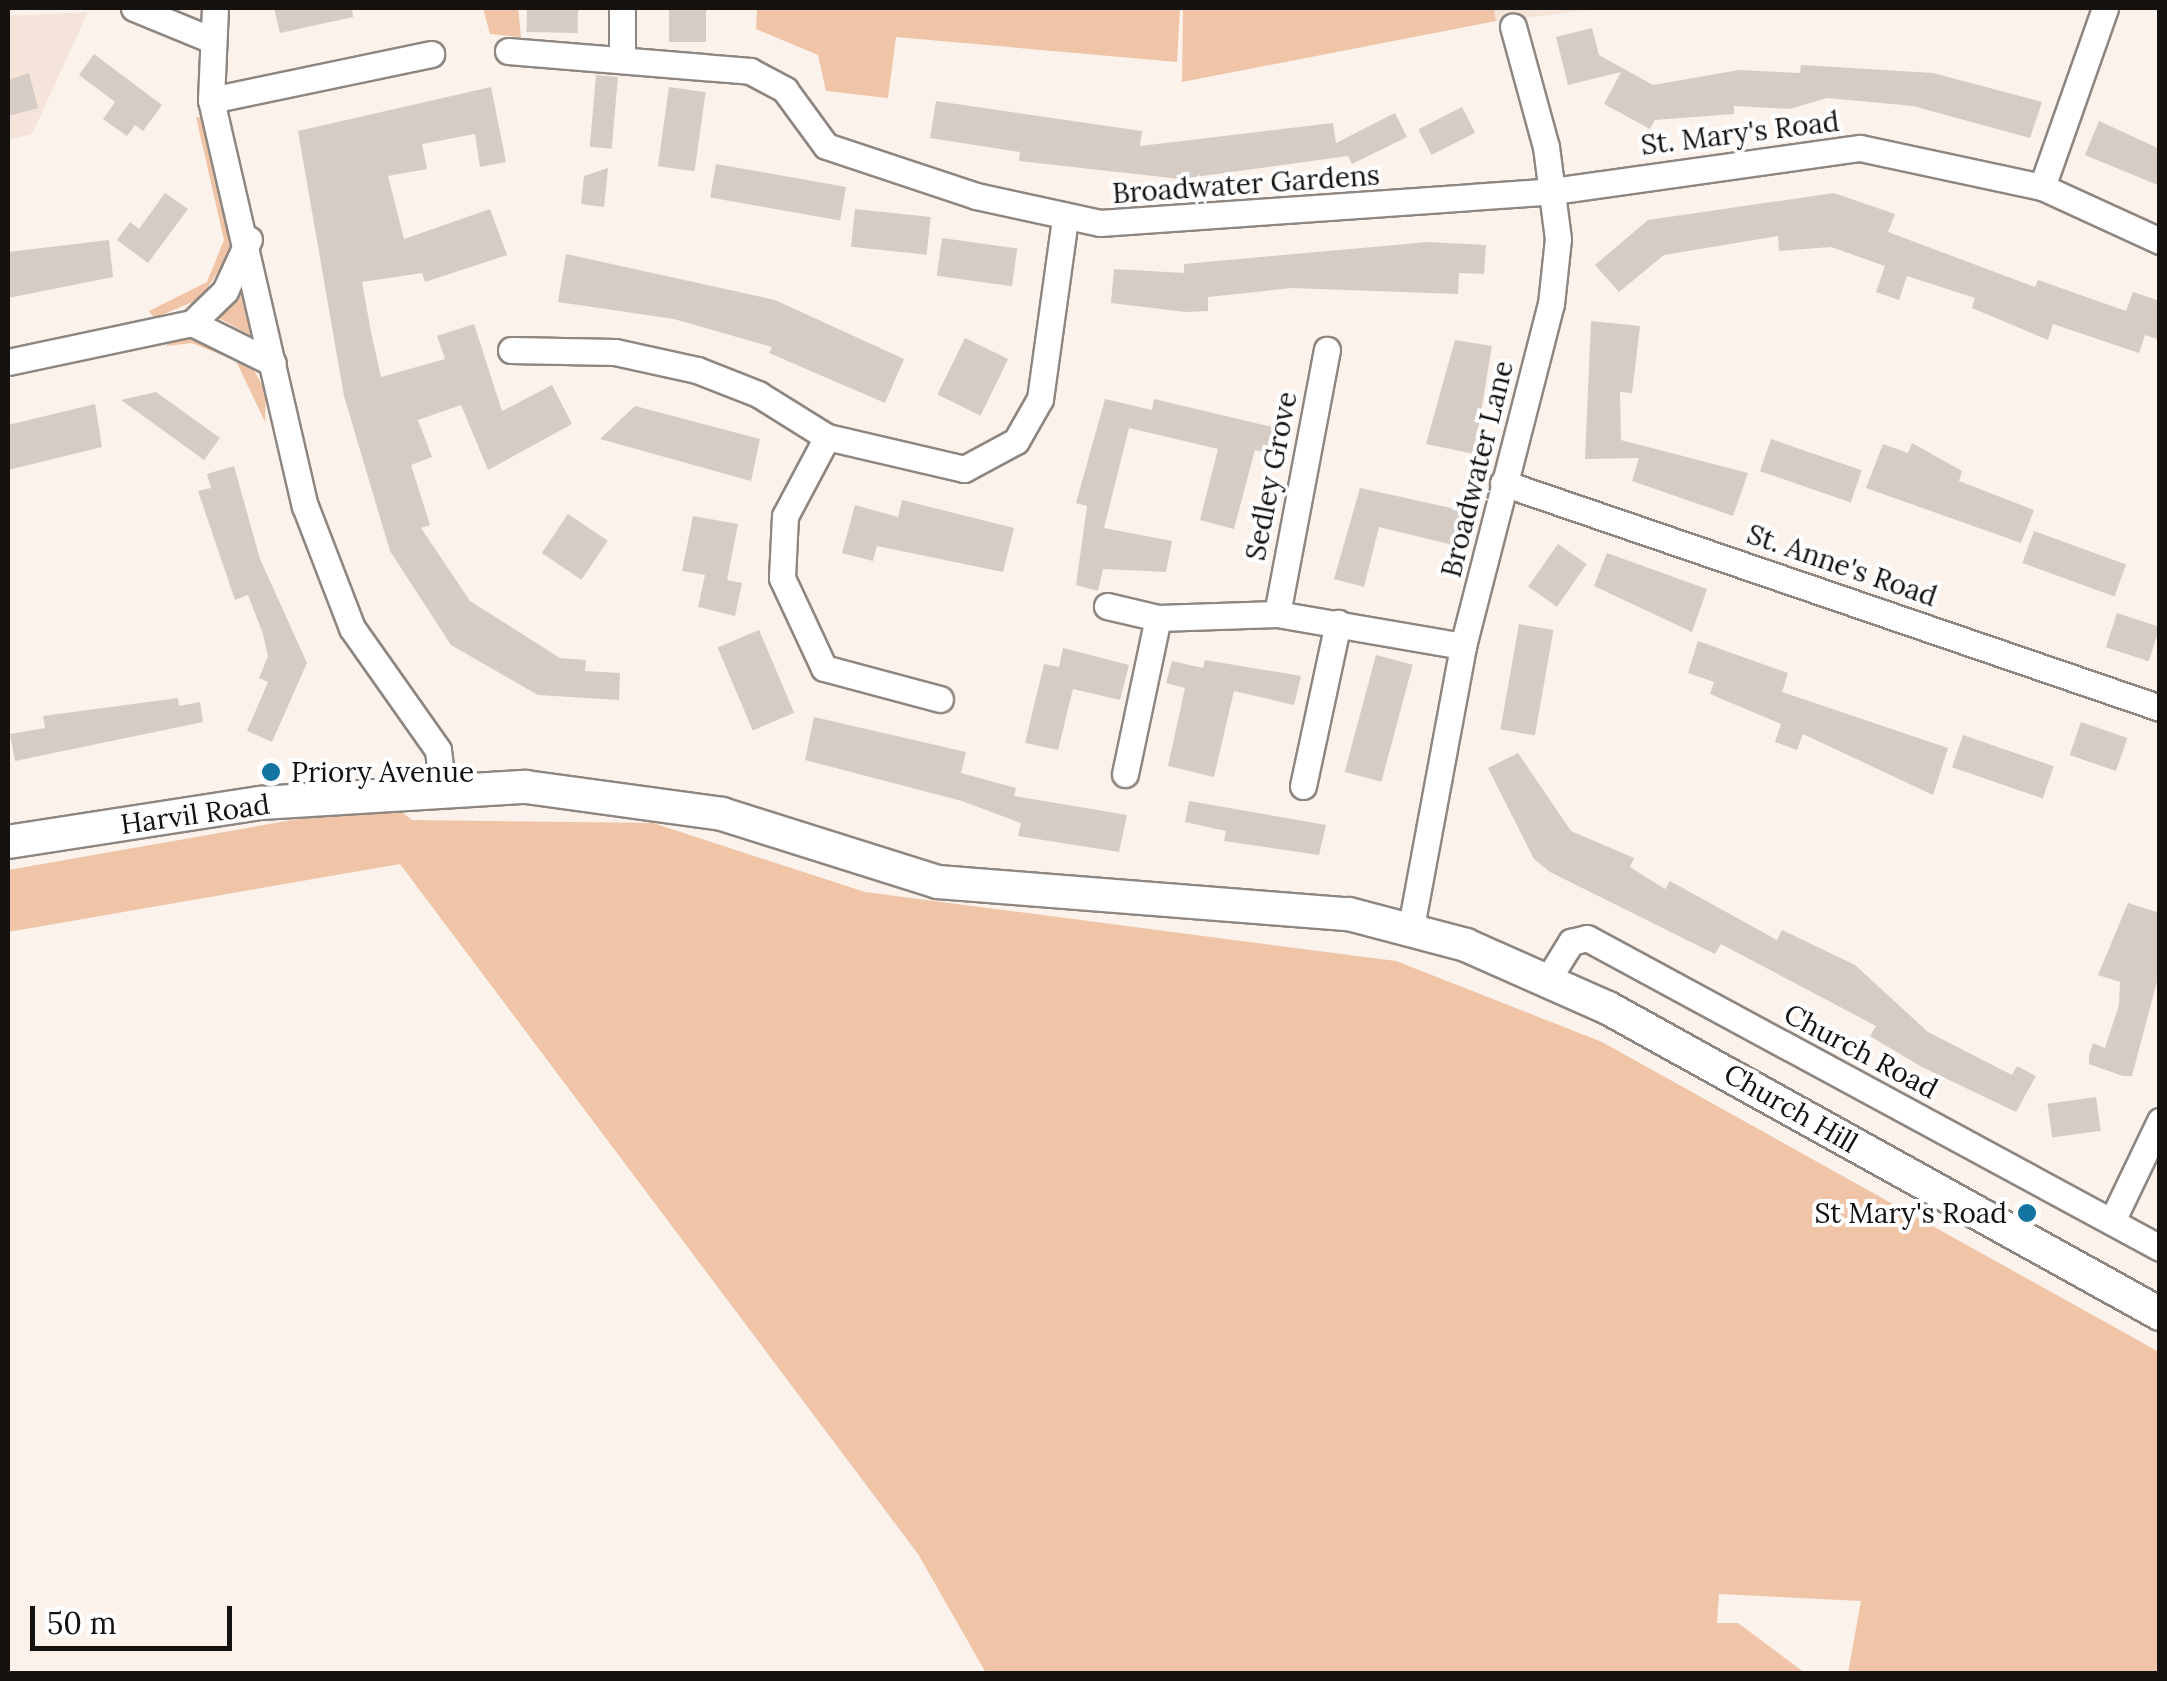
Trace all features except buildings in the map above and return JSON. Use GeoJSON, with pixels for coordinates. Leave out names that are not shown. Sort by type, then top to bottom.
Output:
{"type":"FeatureCollection","features":[{"type":"Feature","properties":{"kind":"street"},"geometry":{"type":"LineString","coordinates":[[134,8],[207,38]]}},
{"type":"Feature","properties":{"kind":"street"},"geometry":{"type":"LineString","coordinates":[[215,8],[207,38],[211,100],[249,239],[273,363],[324,568],[374,663],[438,750],[443,789]]}},
{"type":"Feature","properties":{"kind":"street"},"geometry":{"type":"LineString","coordinates":[[622,8],[622,58]]}},
{"type":"Feature","properties":{"kind":"street"},"geometry":{"type":"LineString","coordinates":[[2042,187],[2105,8]]}},
{"type":"Feature","properties":{"kind":"street","name":"Broadwater Lane"},"geometry":{"type":"LineString","coordinates":[[1412,928],[1463,646],[1551,304],[1553,191],[1513,26]]}},
{"type":"Feature","properties":{"kind":"street","name":"Broadwater Gardens"},"geometry":{"type":"LineString","coordinates":[[508,51],[622,58],[760,74],[785,90],[826,146],[1065,219],[1147,225],[1553,191]]}},
{"type":"Feature","properties":{"kind":"street"},"geometry":{"type":"LineString","coordinates":[[211,100],[431,54]]}},
{"type":"Feature","properties":{"kind":"street","name":"St. Mary's Road"},"geometry":{"type":"LineString","coordinates":[[1553,191],[1860,148],[2042,187],[2160,242]]}},
{"type":"Feature","properties":{"kind":"street"},"geometry":{"type":"LineString","coordinates":[[511,350],[616,352],[696,370],[828,437],[964,468],[1016,441],[1040,399],[1065,219]]}},
{"type":"Feature","properties":{"kind":"street"},"geometry":{"type":"LineString","coordinates":[[8,362],[192,323],[224,290],[249,239]]}},
{"type":"Feature","properties":{"kind":"street"},"geometry":{"type":"LineString","coordinates":[[192,323],[273,363]]}},
{"type":"Feature","properties":{"kind":"street","name":"Sedley Grove"},"geometry":{"type":"LineString","coordinates":[[1277,614],[1326,350]]}},
{"type":"Feature","properties":{"kind":"street"},"geometry":{"type":"LineString","coordinates":[[828,437],[785,516],[789,594],[835,676],[940,699]]}},
{"type":"Feature","properties":{"kind":"street","name":"St. Anne's Road"},"geometry":{"type":"LineString","coordinates":[[1504,483],[2160,708]]}},
{"type":"Feature","properties":{"kind":"street"},"geometry":{"type":"LineString","coordinates":[[1107,606],[1158,618],[1277,614],[1463,646]]}},
{"type":"Feature","properties":{"kind":"street"},"geometry":{"type":"LineString","coordinates":[[1125,774],[1158,618]]}},
{"type":"Feature","properties":{"kind":"street"},"geometry":{"type":"LineString","coordinates":[[1303,786],[1338,623]]}},
{"type":"Feature","properties":{"kind":"street","name":"Harvil Road"},"geometry":{"type":"LineString","coordinates":[[8,842],[261,803],[526,786],[664,801],[938,882],[1274,902],[1412,928]]}},
{"type":"Feature","properties":{"kind":"street","name":"Church Hill"},"geometry":{"type":"LineString","coordinates":[[1412,928],[1548,980],[2160,1314]]}},
{"type":"Feature","properties":{"kind":"street","name":"Church Road"},"geometry":{"type":"LineString","coordinates":[[1548,980],[1571,942],[1588,938],[2160,1248]]}},
{"type":"Feature","properties":{"kind":"street"},"geometry":{"type":"LineString","coordinates":[[2112,1221],[2160,1121]]}},
{"type":"Feature","properties":{"kind":"shaded area"},"geometry":{"type":"Polygon","coordinates":[[[483,8],[518,8],[521,37],[490,34],[483,8]]]}},
{"type":"Feature","properties":{"kind":"shaded area"},"geometry":{"type":"Polygon","coordinates":[[[757,8],[1180,8],[1177,62],[896,37],[888,98],[826,91],[818,55],[756,29],[757,8]]]}},
{"type":"Feature","properties":{"kind":"shaded area"},"geometry":{"type":"Polygon","coordinates":[[[1183,8],[1494,8],[1496,21],[1182,82],[1183,8]]]}},
{"type":"Feature","properties":{"kind":"shaded area"},"geometry":{"type":"Polygon","coordinates":[[[1494,8],[1607,8],[1496,21],[1494,8]]]}},
{"type":"Feature","properties":{"kind":"shaded area"},"geometry":{"type":"Polygon","coordinates":[[[88,12],[32,134],[8,140],[8,16],[88,12]]]}},
{"type":"Feature","properties":{"kind":"shaded area"},"geometry":{"type":"Polygon","coordinates":[[[196,117],[206,118],[231,252],[200,299],[154,318],[149,311],[207,282],[224,240],[196,117]]]}},
{"type":"Feature","properties":{"kind":"shaded area"},"geometry":{"type":"Polygon","coordinates":[[[240,283],[246,283],[250,335],[217,317],[240,283]]]}},
{"type":"Feature","properties":{"kind":"shaded area"},"geometry":{"type":"Polygon","coordinates":[[[193,334],[251,365],[266,392],[265,422],[236,361],[192,343],[167,346],[166,336],[193,334]]]}},
{"type":"Feature","properties":{"kind":"shaded area"},"geometry":{"type":"Polygon","coordinates":[[[390,803],[412,820],[653,823],[865,892],[1396,961],[1602,1042],[2159,1352],[2159,1673],[1848,1673],[1861,1601],[1719,1594],[1717,1623],[1738,1623],[1805,1673],[986,1673],[918,1554],[400,864],[8,932],[8,870],[390,803]]]}},
{"type":"Feature","properties":{"kind":"place","name":"Priory Avenue"},"geometry":{"type":"Point","coordinates":[271,772]}},
{"type":"Feature","properties":{"kind":"place","name":"St Mary's Road"},"geometry":{"type":"Point","coordinates":[2027,1213]}}]}
